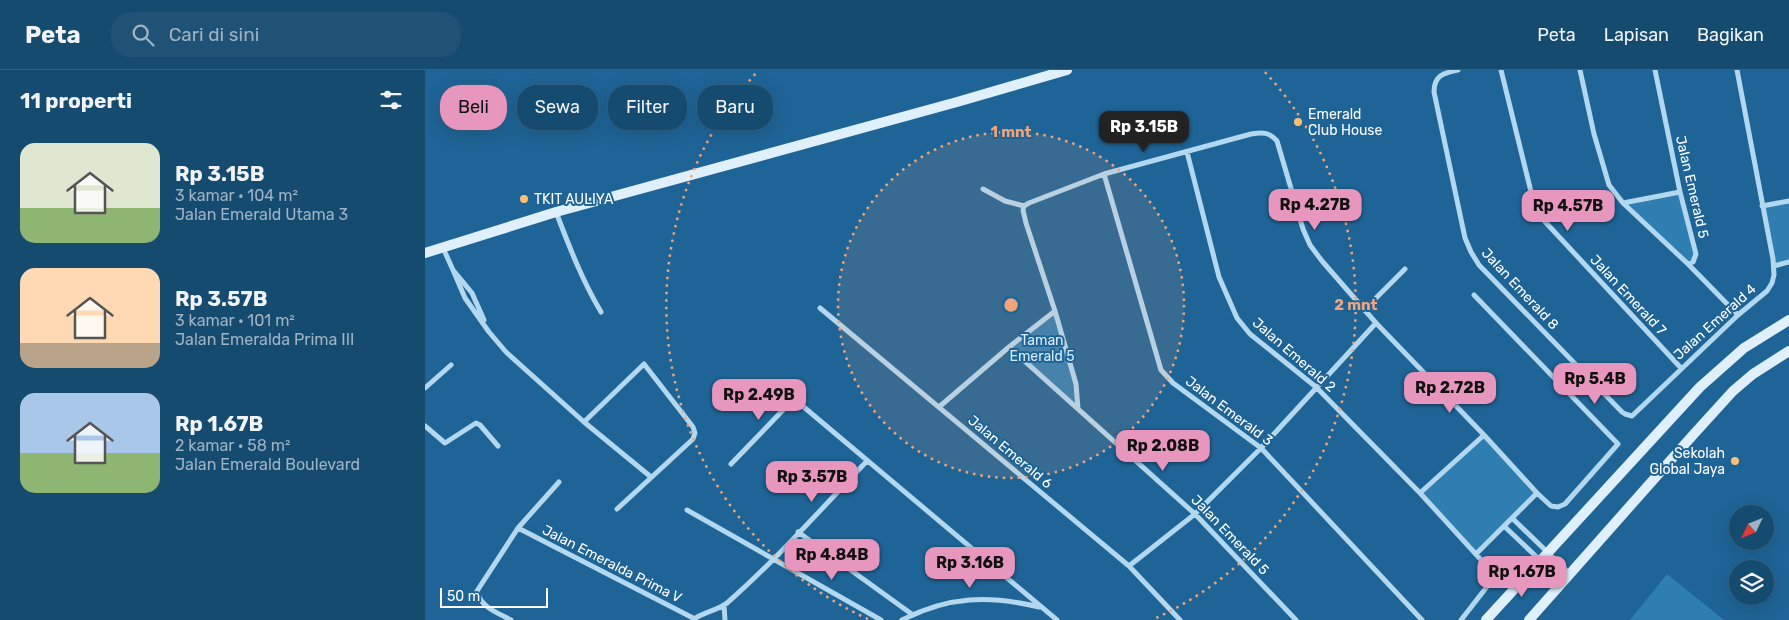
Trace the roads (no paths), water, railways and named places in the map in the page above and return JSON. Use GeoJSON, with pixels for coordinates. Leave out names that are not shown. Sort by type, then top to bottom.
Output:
{"type":"FeatureCollection","features":[{"type":"Feature","properties":{"kind":"main road"},"geometry":{"type":"LineString","coordinates":[[425,253],[556,212],[1067,70]]}},
{"type":"Feature","properties":{"kind":"main road"},"geometry":{"type":"LineString","coordinates":[[1486,620],[1714,373],[1744,348],[1789,320]]}},
{"type":"Feature","properties":{"kind":"main road"},"geometry":{"type":"LineString","coordinates":[[1529,620],[1733,391],[1753,374],[1789,351]]}},
{"type":"Feature","properties":{"kind":"street","name":"Jalan Emerald 8"},"geometry":{"type":"LineString","coordinates":[[1459,70],[1445,73],[1439,77],[1434,84],[1434,92],[1465,238],[1471,252],[1479,265],[1621,412]]}},
{"type":"Feature","properties":{"kind":"street","name":"Jalan Emerald 7"},"geometry":{"type":"LineString","coordinates":[[1501,70],[1536,212],[1681,368]]}},
{"type":"Feature","properties":{"kind":"street"},"geometry":{"type":"LineString","coordinates":[[1580,70],[1594,134],[1609,185],[1623,204],[1688,264],[1738,315]]}},
{"type":"Feature","properties":{"kind":"street","name":"Jalan Emerald 5"},"geometry":{"type":"LineString","coordinates":[[1655,70],[1696,254],[1693,262],[1688,264]]}},
{"type":"Feature","properties":{"kind":"street","name":"Jalan Emerald 4"},"geometry":{"type":"LineString","coordinates":[[1621,412],[1629,416],[1635,414],[1681,368],[1767,291],[1772,283],[1774,266],[1737,70]]}},
{"type":"Feature","properties":{"kind":"street"},"geometry":{"type":"LineString","coordinates":[[983,189],[1005,201],[1023,206],[1104,174],[1251,134],[1264,132],[1271,134],[1277,141],[1303,229],[1311,245],[1332,274],[1537,493],[1551,506],[1558,507],[1565,504],[1618,444],[1474,295]]}},
{"type":"Feature","properties":{"kind":"street","name":"Jalan Emerald 2"},"geometry":{"type":"LineString","coordinates":[[1187,152],[1219,277],[1237,318],[1250,334],[1316,387],[1420,493],[1493,574],[1493,579],[1461,620]]}},
{"type":"Feature","properties":{"kind":"street","name":"Jalan Emerald 3"},"geometry":{"type":"LineString","coordinates":[[1104,174],[1161,370],[1173,383],[1261,448],[1422,620]]}},
{"type":"Feature","properties":{"kind":"street"},"geometry":{"type":"LineString","coordinates":[[1623,204],[1681,192]]}},
{"type":"Feature","properties":{"kind":"street"},"geometry":{"type":"LineString","coordinates":[[1763,206],[1789,201]]}},
{"type":"Feature","properties":{"kind":"street"},"geometry":{"type":"LineString","coordinates":[[1023,206],[1026,223],[1055,310],[1076,384],[1077,409]]}},
{"type":"Feature","properties":{"kind":"street"},"geometry":{"type":"LineString","coordinates":[[556,212],[584,282],[601,312]]}},
{"type":"Feature","properties":{"kind":"street"},"geometry":{"type":"LineString","coordinates":[[443,248],[453,270],[472,293],[489,332],[506,352],[584,422],[651,477]]}},
{"type":"Feature","properties":{"kind":"street"},"geometry":{"type":"LineString","coordinates":[[1774,266],[1789,262]]}},
{"type":"Feature","properties":{"kind":"street"},"geometry":{"type":"LineString","coordinates":[[1364,310],[1405,270]]}},
{"type":"Feature","properties":{"kind":"street","name":"Jalan Emerald 6"},"geometry":{"type":"LineString","coordinates":[[820,308],[1129,566],[1180,620]]}},
{"type":"Feature","properties":{"kind":"street"},"geometry":{"type":"LineString","coordinates":[[939,407],[1055,310]]}},
{"type":"Feature","properties":{"kind":"street"},"geometry":{"type":"LineString","coordinates":[[1129,566],[1195,514],[1261,448],[1376,323]]}},
{"type":"Feature","properties":{"kind":"street","name":"Jalan Emerald 5"},"geometry":{"type":"LineString","coordinates":[[1009,347],[1195,514],[1296,620]]}},
{"type":"Feature","properties":{"kind":"street"},"geometry":{"type":"LineString","coordinates":[[584,422],[644,364],[693,427],[695,433],[693,439],[617,509]]}},
{"type":"Feature","properties":{"kind":"street"},"geometry":{"type":"LineString","coordinates":[[425,388],[451,366]]}},
{"type":"Feature","properties":{"kind":"street"},"geometry":{"type":"LineString","coordinates":[[731,464],[785,408],[799,403],[1057,620]]}},
{"type":"Feature","properties":{"kind":"street"},"geometry":{"type":"LineString","coordinates":[[425,426],[445,443],[476,423],[480,425],[498,446]]}},
{"type":"Feature","properties":{"kind":"street"},"geometry":{"type":"LineString","coordinates":[[1420,493],[1483,435]]}},
{"type":"Feature","properties":{"kind":"street"},"geometry":{"type":"LineString","coordinates":[[694,620],[724,605],[774,560],[798,532],[867,461]]}},
{"type":"Feature","properties":{"kind":"street"},"geometry":{"type":"LineString","coordinates":[[511,620],[486,606],[478,598],[477,591],[518,528],[559,482]]}},
{"type":"Feature","properties":{"kind":"street"},"geometry":{"type":"LineString","coordinates":[[1475,554],[1537,493]]}},
{"type":"Feature","properties":{"kind":"street"},"geometry":{"type":"LineString","coordinates":[[687,510],[881,620]]}},
{"type":"Feature","properties":{"kind":"street"},"geometry":{"type":"LineString","coordinates":[[1511,518],[1544,556],[1567,578]]}},
{"type":"Feature","properties":{"kind":"street"},"geometry":{"type":"LineString","coordinates":[[1504,526],[1544,556],[1567,578]]}},
{"type":"Feature","properties":{"kind":"street","name":"Jalan Emeralda Prima V"},"geometry":{"type":"LineString","coordinates":[[518,528],[694,620]]}},
{"type":"Feature","properties":{"kind":"street"},"geometry":{"type":"LineString","coordinates":[[798,532],[913,615]]}},
{"type":"Feature","properties":{"kind":"street"},"geometry":{"type":"LineString","coordinates":[[903,620],[939,604],[975,598],[1015,601],[1042,608]]}},
{"type":"Feature","properties":{"kind":"street"},"geometry":{"type":"LineString","coordinates":[[724,605],[725,620]]}},
{"type":"Feature","properties":{"kind":"place","name":"Emerald Club House"},"geometry":{"type":"Point","coordinates":[1298,122]}},
{"type":"Feature","properties":{"kind":"place","name":"TKIT AULIYA"},"geometry":{"type":"Point","coordinates":[524,199]}},
{"type":"Feature","properties":{"kind":"place","name":"Sekolah Global Jaya"},"geometry":{"type":"Point","coordinates":[1735,461]}},
{"type":"Feature","properties":{"kind":"park label","name":"Taman Emerald 5"},"geometry":{"type":"Point","coordinates":[1042,348]}}]}
